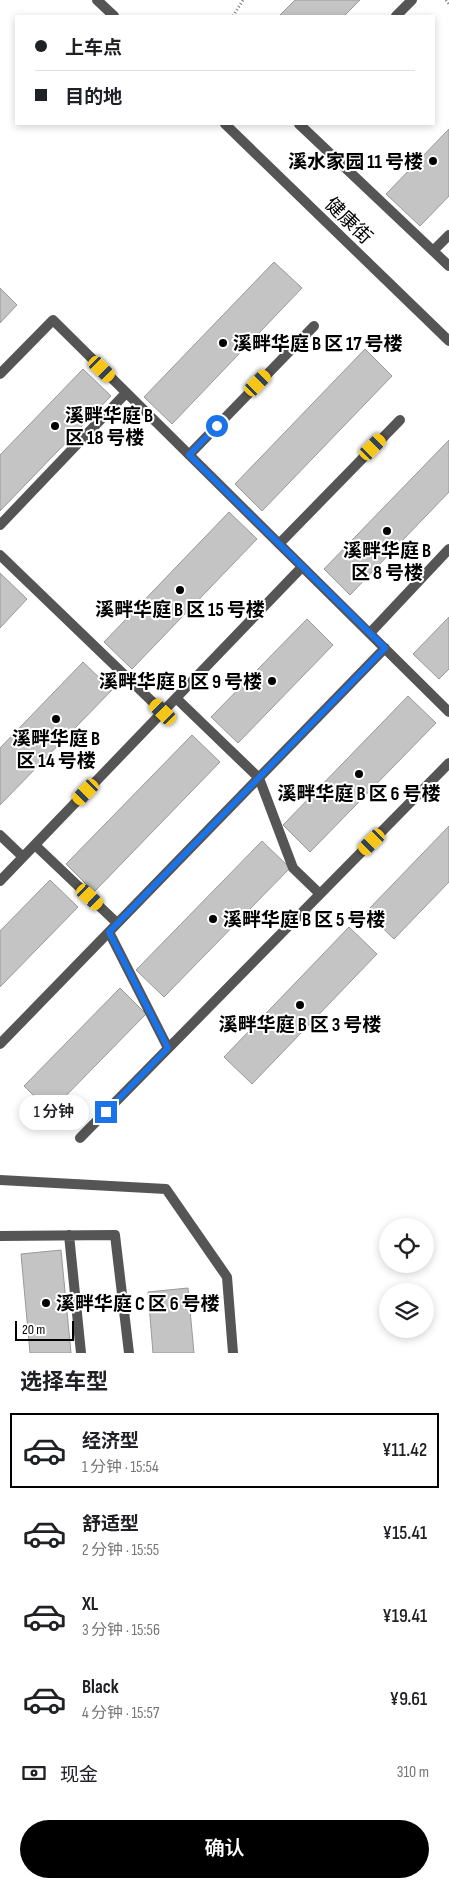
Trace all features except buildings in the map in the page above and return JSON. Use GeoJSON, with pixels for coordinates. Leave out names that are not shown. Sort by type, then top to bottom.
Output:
{"type":"FeatureCollection","features":[{"type":"Feature","properties":{"kind":"street"},"geometry":{"type":"LineString","coordinates":[[97,0],[113,15]]}},
{"type":"Feature","properties":{"kind":"street"},"geometry":{"type":"LineString","coordinates":[[397,15],[412,0]]}},
{"type":"Feature","properties":{"kind":"street","name":"健康街"},"geometry":{"type":"LineString","coordinates":[[226,125],[449,341]]}},
{"type":"Feature","properties":{"kind":"street"},"geometry":{"type":"LineString","coordinates":[[300,125],[449,266]]}},
{"type":"Feature","properties":{"kind":"street"},"geometry":{"type":"LineString","coordinates":[[433,251],[449,235]]}},
{"type":"Feature","properties":{"kind":"street"},"geometry":{"type":"LineString","coordinates":[[0,374],[53,320],[449,712]]}},
{"type":"Feature","properties":{"kind":"street"},"geometry":{"type":"LineString","coordinates":[[189,455],[314,326]]}},
{"type":"Feature","properties":{"kind":"street"},"geometry":{"type":"LineString","coordinates":[[0,525],[126,393]]}},
{"type":"Feature","properties":{"kind":"street"},"geometry":{"type":"LineString","coordinates":[[279,544],[400,420]]}},
{"type":"Feature","properties":{"kind":"street"},"geometry":{"type":"LineString","coordinates":[[370,633],[449,549]]}},
{"type":"Feature","properties":{"kind":"street"},"geometry":{"type":"LineString","coordinates":[[0,555],[163,712]]}},
{"type":"Feature","properties":{"kind":"street"},"geometry":{"type":"LineString","coordinates":[[0,881],[302,567]]}},
{"type":"Feature","properties":{"kind":"street"},"geometry":{"type":"LineString","coordinates":[[0,1044],[385,648]]}},
{"type":"Feature","properties":{"kind":"street"},"geometry":{"type":"LineString","coordinates":[[176,698],[259,778],[294,868],[320,894]]}},
{"type":"Feature","properties":{"kind":"street"},"geometry":{"type":"LineString","coordinates":[[80,1138],[449,763]]}},
{"type":"Feature","properties":{"kind":"street"},"geometry":{"type":"LineString","coordinates":[[0,835],[23,857]]}},
{"type":"Feature","properties":{"kind":"street"},"geometry":{"type":"LineString","coordinates":[[35,845],[118,923]]}},
{"type":"Feature","properties":{"kind":"street"},"geometry":{"type":"LineString","coordinates":[[109,932],[168,1048]]}},
{"type":"Feature","properties":{"kind":"street"},"geometry":{"type":"LineString","coordinates":[[0,1180],[166,1189],[227,1277],[233,1353]]}},
{"type":"Feature","properties":{"kind":"street"},"geometry":{"type":"LineString","coordinates":[[0,1236],[115,1235],[129,1353]]}},
{"type":"Feature","properties":{"kind":"street"},"geometry":{"type":"LineString","coordinates":[[69,1236],[81,1353]]}},
{"type":"Feature","properties":{"kind":"path"},"geometry":{"type":"LineString","coordinates":[[234,15],[243,0]]}},
{"type":"Feature","properties":{"kind":"path"},"geometry":{"type":"LineString","coordinates":[[446,0],[449,4]]}},
{"type":"Feature","properties":{"kind":"place","name":"溪水家园 11 号楼"},"geometry":{"type":"Point","coordinates":[433,161]}},
{"type":"Feature","properties":{"kind":"place","name":"溪畔华庭 B 区 17 号楼"},"geometry":{"type":"Point","coordinates":[223,343]}},
{"type":"Feature","properties":{"kind":"place","name":"溪畔华庭 B 区 18 号楼"},"geometry":{"type":"Point","coordinates":[55,426]}},
{"type":"Feature","properties":{"kind":"place","name":"溪畔华庭 B 区 8 号楼"},"geometry":{"type":"Point","coordinates":[387,531]}},
{"type":"Feature","properties":{"kind":"place","name":"溪畔华庭 B 区 15 号楼"},"geometry":{"type":"Point","coordinates":[180,590]}},
{"type":"Feature","properties":{"kind":"place","name":"溪畔华庭 B 区 9 号楼"},"geometry":{"type":"Point","coordinates":[272,681]}},
{"type":"Feature","properties":{"kind":"place","name":"溪畔华庭 B 区 14 号楼"},"geometry":{"type":"Point","coordinates":[56,719]}},
{"type":"Feature","properties":{"kind":"place","name":"溪畔华庭 B 区 6 号楼"},"geometry":{"type":"Point","coordinates":[359,774]}},
{"type":"Feature","properties":{"kind":"place","name":"溪畔华庭 B 区 5 号楼"},"geometry":{"type":"Point","coordinates":[213,919]}},
{"type":"Feature","properties":{"kind":"place","name":"溪畔华庭 B 区 3 号楼"},"geometry":{"type":"Point","coordinates":[300,1005]}},
{"type":"Feature","properties":{"kind":"place","name":"溪畔华庭 C 区 6 号楼"},"geometry":{"type":"Point","coordinates":[46,1303]}},
{"type":"Feature","properties":{"kind":"route"},"geometry":{"type":"LineString","coordinates":[[106,1112],[168,1048],[109,932],[385,648],[189,455],[217,426]]}}]}
